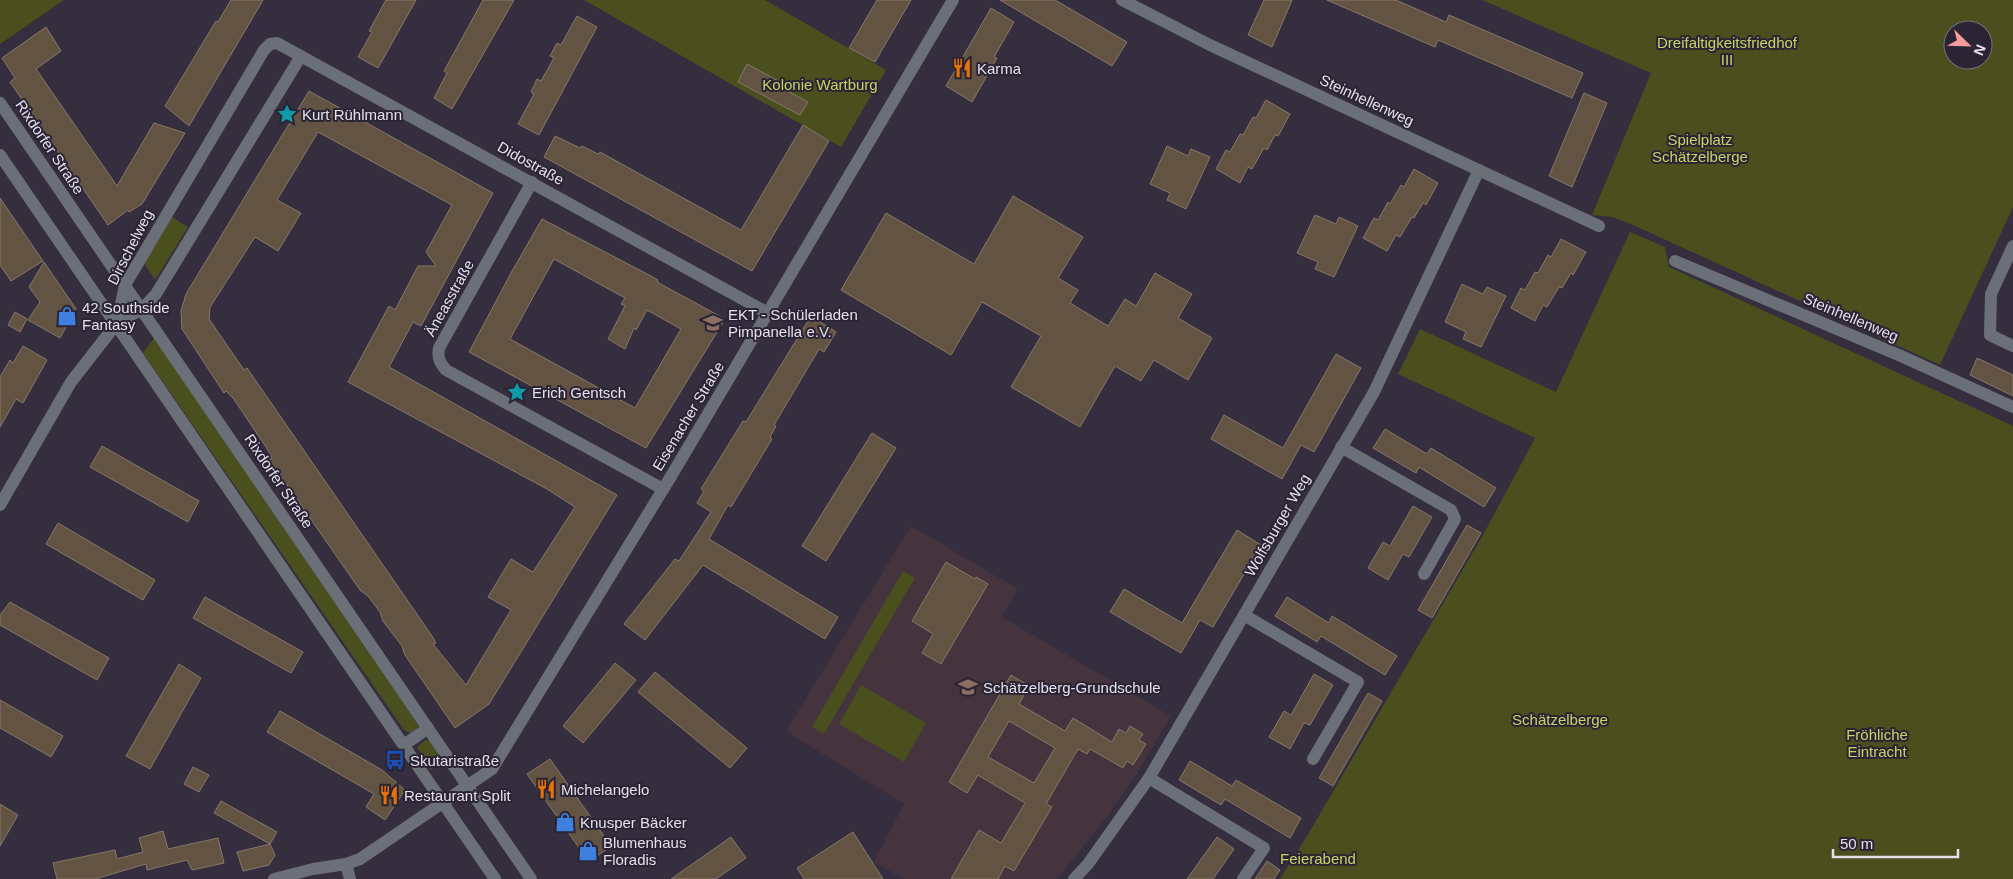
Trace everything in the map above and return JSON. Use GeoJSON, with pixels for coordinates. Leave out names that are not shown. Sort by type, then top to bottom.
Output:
{"type":"FeatureCollection","features":[{"type":"Feature","properties":{"kind":"street","name":"Eisenacher Straße"},"geometry":{"type":"LineString","coordinates":[[443,804],[492,769],[663,489],[953,0]]}},
{"type":"Feature","properties":{"kind":"street","name":"Steinhellenweg"},"geometry":{"type":"LineString","coordinates":[[1122,0],[1210,45],[1599,226]]}},
{"type":"Feature","properties":{"kind":"street","name":"Didostraße"},"geometry":{"type":"LineString","coordinates":[[277,43],[768,313]]}},
{"type":"Feature","properties":{"kind":"street","name":"Dirschelweg"},"geometry":{"type":"LineString","coordinates":[[116,323],[125,285],[264,50],[270,44],[277,43]]}},
{"type":"Feature","properties":{"kind":"street"},"geometry":{"type":"LineString","coordinates":[[0,505],[71,382],[116,323],[142,309],[156,294],[301,56]]}},
{"type":"Feature","properties":{"kind":"street","name":"Rixdorfer Straße"},"geometry":{"type":"LineString","coordinates":[[0,103],[531,879]]}},
{"type":"Feature","properties":{"kind":"street"},"geometry":{"type":"LineString","coordinates":[[0,155],[496,879]]}},
{"type":"Feature","properties":{"kind":"street","name":"Wolfsburger Weg"},"geometry":{"type":"LineString","coordinates":[[1074,879],[1088,864],[1149,778],[1374,392],[1401,339],[1479,170]]}},
{"type":"Feature","properties":{"kind":"street","name":"Äneasstraße"},"geometry":{"type":"LineString","coordinates":[[532,182],[439,348],[440,363],[446,370],[663,489]]}},
{"type":"Feature","properties":{"kind":"street"},"geometry":{"type":"LineString","coordinates":[[2013,246],[1991,294],[1990,326],[1990,334],[2013,346]]}},
{"type":"Feature","properties":{"kind":"street","name":"Steinhellenweg"},"geometry":{"type":"LineString","coordinates":[[1676,261],[1900,356],[2013,407]]}},
{"type":"Feature","properties":{"kind":"street"},"geometry":{"type":"LineString","coordinates":[[1341,447],[1451,510],[1455,518],[1424,574]]}},
{"type":"Feature","properties":{"kind":"street"},"geometry":{"type":"LineString","coordinates":[[1244,615],[1358,682],[1313,759]]}},
{"type":"Feature","properties":{"kind":"street"},"geometry":{"type":"LineString","coordinates":[[404,745],[428,728]]}},
{"type":"Feature","properties":{"kind":"street"},"geometry":{"type":"LineString","coordinates":[[1149,778],[1264,848],[1243,879]]}},
{"type":"Feature","properties":{"kind":"street"},"geometry":{"type":"LineString","coordinates":[[274,879],[313,868],[346,864],[360,859],[443,804]]}},
{"type":"Feature","properties":{"kind":"street"},"geometry":{"type":"LineString","coordinates":[[346,864],[350,879]]}},
{"type":"Feature","properties":{"kind":"shaded area","name":"Schätzelberg-Grundschule"},"geometry":{"type":"Polygon","coordinates":[[[911,526],[1018,589],[1002,617],[1171,716],[1136,775],[1107,817],[1057,879],[904,879],[874,862],[904,804],[786,731],[911,526]]]}},
{"type":"Feature","properties":{"kind":"green space"},"geometry":{"type":"Polygon","coordinates":[[[0,0],[64,0],[0,44],[0,0]]]}},
{"type":"Feature","properties":{"kind":"green space","name":"Kolonie Wartburg"},"geometry":{"type":"Polygon","coordinates":[[[584,0],[765,0],[886,70],[841,147],[584,0]]]}},
{"type":"Feature","properties":{"kind":"green space"},"geometry":{"type":"Polygon","coordinates":[[[1482,0],[2013,0],[2013,207],[1940,365],[1633,225],[1612,217],[1592,215],[1651,73],[1482,0]]]}},
{"type":"Feature","properties":{"kind":"green space"},"geometry":{"type":"Polygon","coordinates":[[[172,217],[188,227],[155,280],[144,263],[172,217]]]}},
{"type":"Feature","properties":{"kind":"green space","name":"Schätzelberge"},"geometry":{"type":"Polygon","coordinates":[[[1630,232],[1665,247],[1669,267],[2013,426],[2013,879],[1280,879],[1483,535],[1535,438],[1398,374],[1420,329],[1556,392],[1630,232]]]}},
{"type":"Feature","properties":{"kind":"green space"},"geometry":{"type":"Polygon","coordinates":[[[154,338],[419,726],[410,733],[404,730],[143,353],[154,338]]]}},
{"type":"Feature","properties":{"kind":"green space"},"geometry":{"type":"Polygon","coordinates":[[[903,571],[915,578],[824,734],[812,727],[903,571]]]}},
{"type":"Feature","properties":{"kind":"green space"},"geometry":{"type":"Polygon","coordinates":[[[861,685],[926,723],[904,762],[839,724],[861,685]]]}},
{"type":"Feature","properties":{"kind":"green space"},"geometry":{"type":"Polygon","coordinates":[[[426,740],[430,741],[444,761],[431,770],[417,747],[426,740]]]}},
{"type":"Feature","properties":{"kind":"building"},"geometry":{"type":"Polygon","coordinates":[[[231,0],[263,0],[189,126],[165,106],[216,21],[218,22],[231,0]]]}},
{"type":"Feature","properties":{"kind":"building"},"geometry":{"type":"Polygon","coordinates":[[[386,0],[416,0],[378,68],[358,57],[372,32],[369,31],[386,0]]]}},
{"type":"Feature","properties":{"kind":"building"},"geometry":{"type":"Polygon","coordinates":[[[483,0],[514,0],[452,109],[434,98],[447,73],[444,71],[483,0]]]}},
{"type":"Feature","properties":{"kind":"building"},"geometry":{"type":"Polygon","coordinates":[[[877,0],[911,0],[875,62],[849,48],[877,0]]]}},
{"type":"Feature","properties":{"kind":"building"},"geometry":{"type":"Polygon","coordinates":[[[1000,0],[1055,0],[1127,42],[1112,66],[1000,0]]]}},
{"type":"Feature","properties":{"kind":"building"},"geometry":{"type":"Polygon","coordinates":[[[1264,0],[1292,0],[1272,47],[1248,35],[1264,0]]]}},
{"type":"Feature","properties":{"kind":"building"},"geometry":{"type":"Polygon","coordinates":[[[1327,0],[1396,0],[1446,22],[1449,15],[1583,73],[1572,98],[1438,40],[1435,47],[1327,0]]]}},
{"type":"Feature","properties":{"kind":"building"},"geometry":{"type":"Polygon","coordinates":[[[991,8],[1014,22],[994,57],[997,58],[972,102],[946,86],[991,8]]]}},
{"type":"Feature","properties":{"kind":"building"},"geometry":{"type":"Polygon","coordinates":[[[577,16],[597,27],[539,135],[518,124],[534,94],[531,92],[537,79],[541,81],[554,58],[550,56],[557,43],[561,45],[577,16]]]}},
{"type":"Feature","properties":{"kind":"building"},"geometry":{"type":"Polygon","coordinates":[[[46,27],[61,51],[36,69],[117,186],[154,123],[185,133],[142,204],[129,212],[128,210],[108,225],[10,82],[15,78],[2,58],[46,27]]]}},
{"type":"Feature","properties":{"kind":"building"},"geometry":{"type":"Polygon","coordinates":[[[747,64],[782,83],[780,87],[808,102],[800,115],[738,82],[747,64]]]}},
{"type":"Feature","properties":{"kind":"building"},"geometry":{"type":"Polygon","coordinates":[[[309,91],[493,193],[421,326],[413,322],[389,367],[617,495],[489,704],[455,728],[405,655],[402,646],[383,621],[380,612],[368,596],[360,590],[269,459],[272,457],[233,398],[226,391],[224,393],[182,329],[181,311],[186,294],[309,91]],[[318,132],[277,200],[301,213],[278,251],[255,237],[210,307],[209,319],[244,370],[247,368],[432,636],[436,643],[433,644],[466,685],[511,610],[488,597],[511,559],[533,572],[575,507],[547,489],[348,382],[389,306],[395,310],[418,266],[436,266],[426,252],[452,205],[318,132]]]}},
{"type":"Feature","properties":{"kind":"building"},"geometry":{"type":"Polygon","coordinates":[[[1584,93],[1607,103],[1572,187],[1549,176],[1584,93]]]}},
{"type":"Feature","properties":{"kind":"building"},"geometry":{"type":"Polygon","coordinates":[[[1266,100],[1290,114],[1278,136],[1275,135],[1267,150],[1264,148],[1252,169],[1248,167],[1240,183],[1216,169],[1226,150],[1230,152],[1240,134],[1243,135],[1253,117],[1256,118],[1266,100]]]}},
{"type":"Feature","properties":{"kind":"building"},"geometry":{"type":"Polygon","coordinates":[[[803,125],[829,141],[752,271],[544,157],[555,136],[580,148],[582,146],[598,154],[600,152],[741,230],[803,125]]]}},
{"type":"Feature","properties":{"kind":"building"},"geometry":{"type":"Polygon","coordinates":[[[1167,146],[1188,156],[1191,149],[1210,157],[1186,209],[1167,200],[1170,193],[1150,184],[1167,146]]]}},
{"type":"Feature","properties":{"kind":"building"},"geometry":{"type":"Polygon","coordinates":[[[1414,169],[1438,183],[1426,205],[1423,203],[1400,237],[1396,235],[1387,251],[1363,238],[1374,218],[1378,220],[1388,202],[1390,204],[1401,185],[1404,187],[1414,169]]]}},
{"type":"Feature","properties":{"kind":"building"},"geometry":{"type":"Polygon","coordinates":[[[1013,196],[1083,237],[1058,278],[1078,290],[1070,303],[1108,326],[1125,299],[1136,306],[1155,273],[1192,294],[1178,318],[1212,338],[1188,380],[1154,360],[1141,381],[1115,366],[1080,427],[1011,387],[1041,336],[982,302],[951,355],[841,290],[886,213],[974,264],[1013,196]]]}},
{"type":"Feature","properties":{"kind":"building"},"geometry":{"type":"Polygon","coordinates":[[[0,198],[43,261],[11,281],[0,265],[0,198]]]}},
{"type":"Feature","properties":{"kind":"building"},"geometry":{"type":"Polygon","coordinates":[[[1315,215],[1336,224],[1339,217],[1358,226],[1334,277],[1315,269],[1318,262],[1297,253],[1315,215]]]}},
{"type":"Feature","properties":{"kind":"building"},"geometry":{"type":"Polygon","coordinates":[[[542,219],[651,276],[658,280],[657,282],[725,319],[646,448],[469,352],[542,219]],[[554,259],[510,339],[635,408],[681,329],[647,310],[636,330],[634,328],[625,349],[608,339],[625,306],[621,304],[625,298],[554,259]]]}},
{"type":"Feature","properties":{"kind":"building"},"geometry":{"type":"Polygon","coordinates":[[[1561,239],[1586,252],[1573,275],[1571,273],[1562,288],[1559,287],[1547,307],[1543,305],[1535,321],[1511,308],[1521,288],[1525,290],[1535,272],[1538,273],[1548,255],[1551,257],[1561,239]]]}},
{"type":"Feature","properties":{"kind":"building"},"geometry":{"type":"Polygon","coordinates":[[[44,262],[76,309],[60,338],[28,320],[40,302],[29,287],[44,262]]]}},
{"type":"Feature","properties":{"kind":"building"},"geometry":{"type":"Polygon","coordinates":[[[1462,284],[1483,294],[1487,287],[1506,296],[1481,347],[1463,339],[1466,332],[1445,322],[1462,284]]]}},
{"type":"Feature","properties":{"kind":"building"},"geometry":{"type":"Polygon","coordinates":[[[15,312],[27,319],[20,332],[8,325],[15,312]]]}},
{"type":"Feature","properties":{"kind":"building"},"geometry":{"type":"Polygon","coordinates":[[[811,316],[836,332],[824,352],[819,349],[774,425],[776,426],[770,437],[772,439],[731,507],[728,505],[709,539],[838,617],[825,639],[703,565],[645,640],[624,624],[675,559],[679,561],[711,512],[697,503],[704,491],[701,489],[743,421],[746,422],[811,316]]]}},
{"type":"Feature","properties":{"kind":"building"},"geometry":{"type":"Polygon","coordinates":[[[23,346],[47,360],[23,403],[16,399],[0,427],[0,377],[10,360],[13,363],[23,346]]]}},
{"type":"Feature","properties":{"kind":"building"},"geometry":{"type":"Polygon","coordinates":[[[1336,354],[1361,368],[1314,452],[1301,445],[1282,479],[1211,439],[1224,415],[1283,448],[1336,354]]]}},
{"type":"Feature","properties":{"kind":"building"},"geometry":{"type":"Polygon","coordinates":[[[1977,358],[2013,375],[2013,396],[1970,375],[1977,358]]]}},
{"type":"Feature","properties":{"kind":"building"},"geometry":{"type":"Polygon","coordinates":[[[1385,429],[1427,454],[1431,448],[1496,488],[1484,507],[1419,467],[1416,473],[1373,448],[1385,429]]]}},
{"type":"Feature","properties":{"kind":"building"},"geometry":{"type":"Polygon","coordinates":[[[872,433],[896,448],[826,561],[802,546],[872,433]]]}},
{"type":"Feature","properties":{"kind":"building"},"geometry":{"type":"Polygon","coordinates":[[[102,446],[199,501],[188,522],[90,467],[102,446]]]}},
{"type":"Feature","properties":{"kind":"building"},"geometry":{"type":"Polygon","coordinates":[[[1413,506],[1432,517],[1409,557],[1403,554],[1388,580],[1368,568],[1383,542],[1390,546],[1413,506]]]}},
{"type":"Feature","properties":{"kind":"building"},"geometry":{"type":"Polygon","coordinates":[[[58,523],[155,580],[143,600],[46,544],[58,523]]]}},
{"type":"Feature","properties":{"kind":"building"},"geometry":{"type":"Polygon","coordinates":[[[1467,525],[1481,533],[1432,618],[1418,610],[1467,525]]]}},
{"type":"Feature","properties":{"kind":"building"},"geometry":{"type":"Polygon","coordinates":[[[1237,530],[1261,545],[1213,627],[1200,620],[1181,653],[1110,612],[1124,589],[1182,623],[1237,530]]]}},
{"type":"Feature","properties":{"kind":"building"},"geometry":{"type":"Polygon","coordinates":[[[946,562],[975,579],[976,577],[988,584],[941,664],[922,653],[933,634],[912,621],[946,562]]]}},
{"type":"Feature","properties":{"kind":"building"},"geometry":{"type":"Polygon","coordinates":[[[205,597],[303,652],[291,673],[193,618],[205,597]]]}},
{"type":"Feature","properties":{"kind":"building"},"geometry":{"type":"Polygon","coordinates":[[[1287,597],[1329,623],[1332,616],[1397,656],[1385,675],[1321,636],[1317,642],[1275,616],[1287,597]]]}},
{"type":"Feature","properties":{"kind":"building"},"geometry":{"type":"Polygon","coordinates":[[[10,602],[109,658],[97,680],[0,625],[0,615],[10,602]]]}},
{"type":"Feature","properties":{"kind":"building"},"geometry":{"type":"Polygon","coordinates":[[[615,663],[636,680],[583,743],[563,726],[615,663]]]}},
{"type":"Feature","properties":{"kind":"building"},"geometry":{"type":"Polygon","coordinates":[[[179,664],[201,678],[150,769],[126,756],[179,664]]]}},
{"type":"Feature","properties":{"kind":"building"},"geometry":{"type":"Polygon","coordinates":[[[655,672],[747,748],[730,768],[638,692],[655,672]]]}},
{"type":"Feature","properties":{"kind":"building"},"geometry":{"type":"Polygon","coordinates":[[[1314,674],[1333,685],[1310,725],[1304,723],[1290,749],[1269,737],[1284,711],[1291,715],[1314,674]]]}},
{"type":"Feature","properties":{"kind":"building"},"geometry":{"type":"Polygon","coordinates":[[[1011,675],[1029,686],[1019,704],[1065,731],[1073,718],[1112,742],[1119,729],[1126,733],[1130,726],[1143,734],[1139,740],[1146,744],[1133,765],[1127,761],[1123,768],[1090,749],[1087,754],[1078,749],[1046,804],[1052,807],[1014,871],[1005,866],[998,879],[951,879],[979,830],[1001,843],[1025,803],[978,775],[967,793],[949,782],[1011,675]],[[1009,721],[988,757],[1034,783],[1055,748],[1009,721]]]}},
{"type":"Feature","properties":{"kind":"building"},"geometry":{"type":"Polygon","coordinates":[[[1368,693],[1382,701],[1333,786],[1319,778],[1368,693]]]}},
{"type":"Feature","properties":{"kind":"building"},"geometry":{"type":"Polygon","coordinates":[[[0,700],[63,736],[51,757],[0,728],[0,700]]]}},
{"type":"Feature","properties":{"kind":"building"},"geometry":{"type":"Polygon","coordinates":[[[280,711],[382,770],[405,790],[385,820],[366,807],[374,794],[267,732],[280,711]]]}},
{"type":"Feature","properties":{"kind":"building"},"geometry":{"type":"Polygon","coordinates":[[[550,759],[611,846],[589,862],[527,774],[550,759]]]}},
{"type":"Feature","properties":{"kind":"building"},"geometry":{"type":"Polygon","coordinates":[[[1190,761],[1232,786],[1236,780],[1301,818],[1290,838],[1225,799],[1221,805],[1179,780],[1190,761]]]}},
{"type":"Feature","properties":{"kind":"building"},"geometry":{"type":"Polygon","coordinates":[[[193,767],[209,775],[199,792],[184,784],[193,767]]]}},
{"type":"Feature","properties":{"kind":"building"},"geometry":{"type":"Polygon","coordinates":[[[221,801],[277,832],[270,844],[214,813],[221,801]]]}},
{"type":"Feature","properties":{"kind":"building"},"geometry":{"type":"Polygon","coordinates":[[[0,804],[18,815],[0,846],[0,804]]]}},
{"type":"Feature","properties":{"kind":"building"},"geometry":{"type":"Polygon","coordinates":[[[163,831],[168,849],[218,838],[224,863],[192,870],[187,860],[147,870],[146,864],[95,879],[57,879],[53,863],[115,850],[117,859],[143,852],[139,838],[163,831]]]}},
{"type":"Feature","properties":{"kind":"building"},"geometry":{"type":"Polygon","coordinates":[[[853,832],[883,879],[804,879],[797,868],[853,832]]]}},
{"type":"Feature","properties":{"kind":"building"},"geometry":{"type":"Polygon","coordinates":[[[731,837],[746,858],[716,879],[671,879],[731,837]]]}},
{"type":"Feature","properties":{"kind":"building"},"geometry":{"type":"Polygon","coordinates":[[[1217,837],[1234,849],[1213,879],[1187,879],[1217,837]]]}},
{"type":"Feature","properties":{"kind":"building"},"geometry":{"type":"Polygon","coordinates":[[[270,844],[275,855],[269,865],[243,871],[237,852],[270,844]]]}},
{"type":"Feature","properties":{"kind":"building"},"geometry":{"type":"Polygon","coordinates":[[[1267,861],[1280,870],[1274,879],[1255,879],[1267,861]]]}},
{"type":"Feature","properties":{"kind":"place","name":"Karma"},"geometry":{"type":"Point","coordinates":[962,68]}},
{"type":"Feature","properties":{"kind":"place","name":"Kurt Rühlmann"},"geometry":{"type":"Point","coordinates":[287,114]}},
{"type":"Feature","properties":{"kind":"place","name":"42 Southside Fantasy"},"geometry":{"type":"Point","coordinates":[67,316]}},
{"type":"Feature","properties":{"kind":"place","name":"EKT - Schülerladen Pimpanella e.V."},"geometry":{"type":"Point","coordinates":[713,323]}},
{"type":"Feature","properties":{"kind":"place","name":"Erich Gentsch"},"geometry":{"type":"Point","coordinates":[517,392]}},
{"type":"Feature","properties":{"kind":"place","name":"Schätzelberg-Grundschule"},"geometry":{"type":"Point","coordinates":[968,687]}},
{"type":"Feature","properties":{"kind":"place","name":"Skutaristraße"},"geometry":{"type":"Point","coordinates":[395,760]}},
{"type":"Feature","properties":{"kind":"place","name":"Michelangelo"},"geometry":{"type":"Point","coordinates":[546,789]}},
{"type":"Feature","properties":{"kind":"place","name":"Restaurant Split"},"geometry":{"type":"Point","coordinates":[389,795]}},
{"type":"Feature","properties":{"kind":"place","name":"Knusper Bäcker"},"geometry":{"type":"Point","coordinates":[565,822]}},
{"type":"Feature","properties":{"kind":"place","name":"Blumenhaus Floradis"},"geometry":{"type":"Point","coordinates":[588,851]}},
{"type":"Feature","properties":{"kind":"park label","name":"Dreifaltigkeitsfriedhof III"},"geometry":{"type":"Point","coordinates":[1727,50]}},
{"type":"Feature","properties":{"kind":"park label","name":"Spielplatz Schätzelberge"},"geometry":{"type":"Point","coordinates":[1700,148]}},
{"type":"Feature","properties":{"kind":"park label","name":"Fröhliche Eintracht"},"geometry":{"type":"Point","coordinates":[1877,742]}},
{"type":"Feature","properties":{"kind":"park label","name":"Feierabend"},"geometry":{"type":"Point","coordinates":[1318,858]}}]}
